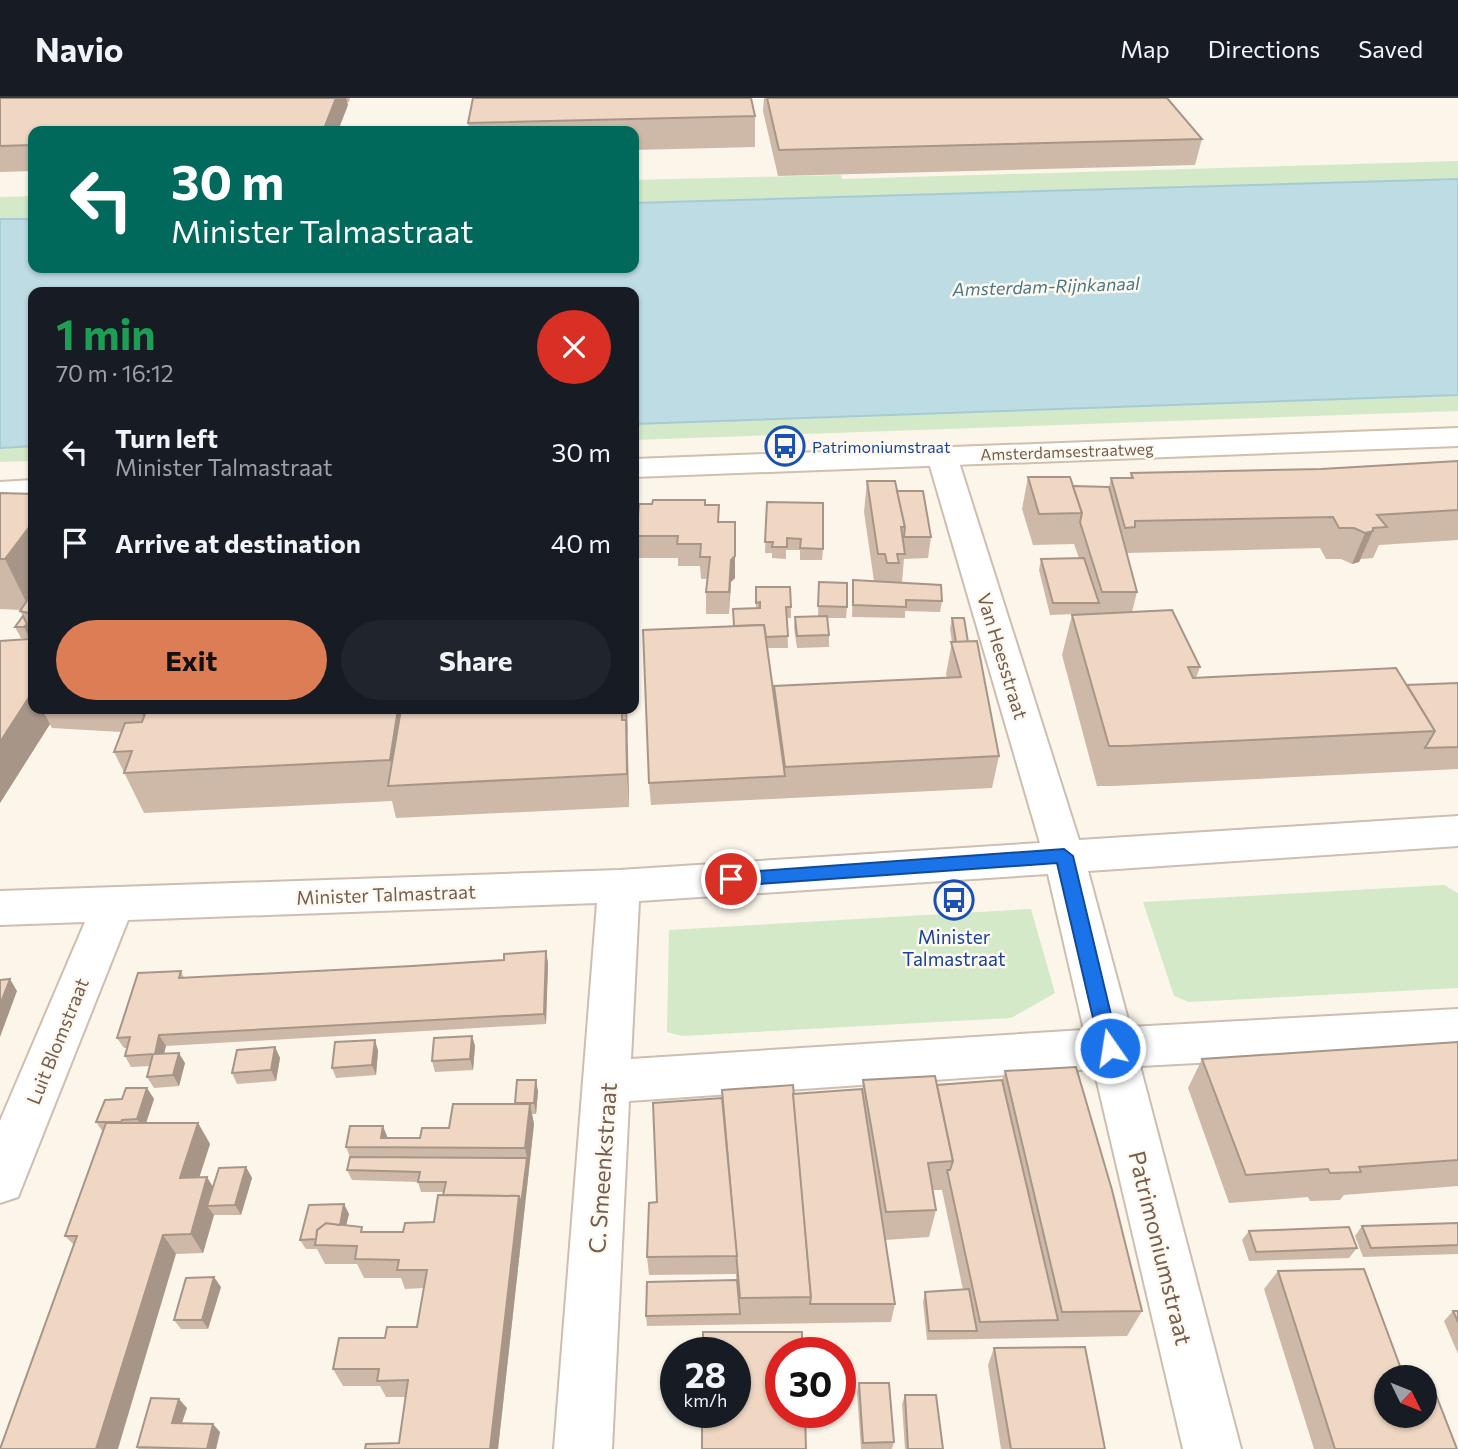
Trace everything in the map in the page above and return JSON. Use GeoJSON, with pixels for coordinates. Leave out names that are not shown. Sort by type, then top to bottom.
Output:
{"type":"FeatureCollection","features":[{"type":"Feature","properties":{"kind":"street","name":"Amsterdamsestraatweg"},"geometry":{"type":"LineString","coordinates":[[639,468],[1458,437]]}},
{"type":"Feature","properties":{"kind":"street","name":"Van Heesstraat"},"geometry":{"type":"LineString","coordinates":[[942,456],[1064,856]]}},
{"type":"Feature","properties":{"kind":"street"},"geometry":{"type":"LineString","coordinates":[[0,491],[28,489]]}},
{"type":"Feature","properties":{"kind":"street","name":"Minister Talmastraat"},"geometry":{"type":"LineString","coordinates":[[0,908],[619,886],[1458,831]]}},
{"type":"Feature","properties":{"kind":"street"},"geometry":{"type":"LineString","coordinates":[[1064,856],[1110,1048]]}},
{"type":"Feature","properties":{"kind":"street","name":"C. Smeenkstraat"},"geometry":{"type":"LineString","coordinates":[[583,1449],[609,1081],[619,886]]}},
{"type":"Feature","properties":{"kind":"street","name":"Luit Blomstraat"},"geometry":{"type":"LineString","coordinates":[[0,1180],[114,902]]}},
{"type":"Feature","properties":{"kind":"street"},"geometry":{"type":"LineString","coordinates":[[609,1081],[1110,1048],[1458,1029]]}},
{"type":"Feature","properties":{"kind":"street","name":"Patrimoniumstraat"},"geometry":{"type":"LineString","coordinates":[[1110,1048],[1212,1449]]}},
{"type":"Feature","properties":{"kind":"green space"},"geometry":{"type":"Polygon","coordinates":[[[1458,161],[1458,179],[639,203],[639,180],[841,175],[842,179],[1458,161]]]}},
{"type":"Feature","properties":{"kind":"green space"},"geometry":{"type":"Polygon","coordinates":[[[28,196],[28,219],[0,219],[0,197],[28,196]]]}},
{"type":"Feature","properties":{"kind":"green space"},"geometry":{"type":"Polygon","coordinates":[[[1458,395],[1458,411],[639,440],[639,424],[1458,395]]]}},
{"type":"Feature","properties":{"kind":"green space"},"geometry":{"type":"Polygon","coordinates":[[[28,446],[28,461],[0,462],[0,448],[28,446]]]}},
{"type":"Feature","properties":{"kind":"green space"},"geometry":{"type":"Polygon","coordinates":[[[1444,885],[1458,893],[1458,988],[1189,1002],[1174,996],[1143,902],[1444,885]]]}},
{"type":"Feature","properties":{"kind":"green space"},"geometry":{"type":"Polygon","coordinates":[[[1031,909],[1055,993],[1011,1018],[682,1036],[667,1032],[669,930],[1031,909]]]}},
{"type":"Feature","properties":{"kind":"water","name":"Amsterdam-Rijnkanaal"},"geometry":{"type":"Polygon","coordinates":[[[1458,179],[1458,395],[639,424],[639,287],[28,287],[28,446],[0,448],[0,219],[28,219],[28,273],[639,273],[639,203],[1458,179]]]}},
{"type":"Feature","properties":{"kind":"building"},"geometry":{"type":"Polygon","coordinates":[[[0,98],[336,98],[325,126],[28,126],[28,145],[0,146],[0,98]]]}},
{"type":"Feature","properties":{"kind":"building"},"geometry":{"type":"Polygon","coordinates":[[[473,98],[751,98],[755,116],[468,123],[473,98]]]}},
{"type":"Feature","properties":{"kind":"building"},"geometry":{"type":"Polygon","coordinates":[[[767,98],[1167,98],[1202,139],[779,150],[767,98]]]}},
{"type":"Feature","properties":{"kind":"building"},"geometry":{"type":"Polygon","coordinates":[[[1458,461],[1458,510],[1377,515],[1387,527],[1373,528],[1373,531],[1365,533],[1354,528],[1339,528],[1333,517],[1135,521],[1135,527],[1125,528],[1111,478],[1133,478],[1131,473],[1321,469],[1458,461]]]}},
{"type":"Feature","properties":{"kind":"building"},"geometry":{"type":"Polygon","coordinates":[[[1028,477],[1070,477],[1082,513],[1039,514],[1028,477]]]}},
{"type":"Feature","properties":{"kind":"building"},"geometry":{"type":"Polygon","coordinates":[[[867,481],[895,481],[905,527],[901,527],[905,554],[897,554],[899,563],[887,563],[885,554],[878,554],[867,481]]]}},
{"type":"Feature","properties":{"kind":"building"},"geometry":{"type":"Polygon","coordinates":[[[1073,486],[1109,487],[1137,592],[1102,592],[1080,522],[1082,513],[1073,486]]]}},
{"type":"Feature","properties":{"kind":"building"},"geometry":{"type":"Polygon","coordinates":[[[897,491],[923,491],[931,537],[904,537],[905,527],[897,491]]]}},
{"type":"Feature","properties":{"kind":"building"},"geometry":{"type":"Polygon","coordinates":[[[0,493],[28,494],[28,529],[5,559],[0,559],[0,493]]]}},
{"type":"Feature","properties":{"kind":"building"},"geometry":{"type":"Polygon","coordinates":[[[653,500],[705,500],[705,505],[719,505],[718,522],[735,522],[735,556],[731,560],[729,592],[706,592],[710,557],[700,557],[701,544],[677,544],[678,536],[639,536],[639,504],[652,504],[653,500]]]}},
{"type":"Feature","properties":{"kind":"building"},"geometry":{"type":"Polygon","coordinates":[[[767,502],[823,503],[823,549],[800,548],[801,539],[787,538],[787,547],[772,547],[773,542],[765,542],[767,502]]]}},
{"type":"Feature","properties":{"kind":"building"},"geometry":{"type":"Polygon","coordinates":[[[1084,558],[1099,603],[1053,603],[1041,559],[1084,558]]]}},
{"type":"Feature","properties":{"kind":"building"},"geometry":{"type":"Polygon","coordinates":[[[853,580],[941,585],[942,601],[906,600],[906,607],[853,605],[853,580]]]}},
{"type":"Feature","properties":{"kind":"building"},"geometry":{"type":"Polygon","coordinates":[[[819,582],[847,583],[847,607],[818,606],[819,582]]]}},
{"type":"Feature","properties":{"kind":"building"},"geometry":{"type":"Polygon","coordinates":[[[756,587],[790,587],[791,607],[786,607],[788,636],[766,637],[764,625],[734,626],[733,609],[760,608],[760,602],[756,603],[756,587]]]}},
{"type":"Feature","properties":{"kind":"building"},"geometry":{"type":"Polygon","coordinates":[[[28,599],[28,613],[20,611],[28,599]]]}},
{"type":"Feature","properties":{"kind":"building"},"geometry":{"type":"Polygon","coordinates":[[[1172,610],[1200,667],[1188,667],[1193,678],[1396,668],[1435,731],[1109,746],[1072,615],[1172,610]]]}},
{"type":"Feature","properties":{"kind":"building"},"geometry":{"type":"Polygon","coordinates":[[[23,616],[27,624],[24,627],[15,627],[23,616]]]}},
{"type":"Feature","properties":{"kind":"building"},"geometry":{"type":"Polygon","coordinates":[[[827,616],[829,635],[797,636],[795,617],[827,616]]]}},
{"type":"Feature","properties":{"kind":"building"},"geometry":{"type":"Polygon","coordinates":[[[952,618],[964,618],[968,642],[956,642],[952,618]]]}},
{"type":"Feature","properties":{"kind":"building"},"geometry":{"type":"Polygon","coordinates":[[[764,625],[785,776],[649,783],[643,630],[764,625]]]}},
{"type":"Feature","properties":{"kind":"building"},"geometry":{"type":"Polygon","coordinates":[[[28,639],[28,699],[0,742],[0,641],[28,639]]]}},
{"type":"Feature","properties":{"kind":"building"},"geometry":{"type":"Polygon","coordinates":[[[977,641],[999,756],[785,767],[774,686],[961,677],[951,642],[977,641]]]}},
{"type":"Feature","properties":{"kind":"building"},"geometry":{"type":"Polygon","coordinates":[[[1458,683],[1458,747],[1425,748],[1435,731],[1407,685],[1458,683]]]}},
{"type":"Feature","properties":{"kind":"building"},"geometry":{"type":"Polygon","coordinates":[[[145,714],[397,714],[390,760],[124,773],[132,751],[114,752],[125,723],[142,722],[145,714]]]}},
{"type":"Feature","properties":{"kind":"building"},"geometry":{"type":"Polygon","coordinates":[[[400,714],[622,714],[622,720],[626,720],[627,774],[388,786],[400,714]]]}},
{"type":"Feature","properties":{"kind":"building"},"geometry":{"type":"Polygon","coordinates":[[[546,951],[544,1014],[159,1035],[155,1054],[179,1053],[173,1075],[147,1077],[153,1054],[125,1056],[130,1037],[117,1038],[138,973],[181,971],[179,978],[412,966],[504,960],[504,954],[546,951]]]}},
{"type":"Feature","properties":{"kind":"building"},"geometry":{"type":"Polygon","coordinates":[[[10,979],[0,1005],[0,980],[10,979]]]}},
{"type":"Feature","properties":{"kind":"building"},"geometry":{"type":"Polygon","coordinates":[[[472,1036],[470,1059],[432,1061],[434,1038],[472,1036]]]}},
{"type":"Feature","properties":{"kind":"building"},"geometry":{"type":"Polygon","coordinates":[[[375,1040],[372,1065],[332,1068],[335,1042],[375,1040]]]}},
{"type":"Feature","properties":{"kind":"building"},"geometry":{"type":"Polygon","coordinates":[[[1458,1042],[1458,1160],[1359,1167],[1361,1172],[1330,1173],[1328,1169],[1246,1175],[1202,1059],[1458,1042]]]}},
{"type":"Feature","properties":{"kind":"building"},"geometry":{"type":"Polygon","coordinates":[[[275,1047],[271,1070],[232,1073],[237,1050],[275,1047]]]}},
{"type":"Feature","properties":{"kind":"building"},"geometry":{"type":"Polygon","coordinates":[[[1076,1067],[1112,1190],[1142,1311],[1062,1312],[1005,1071],[1076,1067]]]}},
{"type":"Feature","properties":{"kind":"building"},"geometry":{"type":"Polygon","coordinates":[[[935,1076],[953,1161],[928,1163],[936,1210],[886,1212],[863,1080],[935,1076]]]}},
{"type":"Feature","properties":{"kind":"building"},"geometry":{"type":"Polygon","coordinates":[[[517,1080],[536,1080],[534,1103],[515,1103],[517,1080]]]}},
{"type":"Feature","properties":{"kind":"building"},"geometry":{"type":"Polygon","coordinates":[[[1002,1080],[1058,1320],[980,1322],[947,1170],[950,1170],[953,1161],[937,1085],[1002,1080]]]}},
{"type":"Feature","properties":{"kind":"building"},"geometry":{"type":"Polygon","coordinates":[[[793,1085],[811,1297],[740,1298],[722,1090],[793,1085]]]}},
{"type":"Feature","properties":{"kind":"building"},"geometry":{"type":"Polygon","coordinates":[[[126,1088],[147,1088],[137,1119],[96,1122],[105,1100],[122,1099],[126,1088]]]}},
{"type":"Feature","properties":{"kind":"building"},"geometry":{"type":"Polygon","coordinates":[[[862,1089],[895,1304],[810,1304],[793,1094],[862,1089]]]}},
{"type":"Feature","properties":{"kind":"building"},"geometry":{"type":"Polygon","coordinates":[[[722,1098],[737,1256],[647,1257],[649,1203],[657,1202],[653,1103],[722,1098]]]}},
{"type":"Feature","properties":{"kind":"building"},"geometry":{"type":"Polygon","coordinates":[[[453,1104],[530,1104],[525,1148],[346,1147],[350,1126],[383,1126],[381,1138],[420,1138],[422,1128],[449,1128],[453,1104]]]}},
{"type":"Feature","properties":{"kind":"building"},"geometry":{"type":"Polygon","coordinates":[[[106,1123],[198,1123],[180,1178],[207,1177],[191,1234],[163,1235],[96,1449],[0,1449],[77,1236],[65,1236],[106,1123]]]}},
{"type":"Feature","properties":{"kind":"building"},"geometry":{"type":"Polygon","coordinates":[[[350,1157],[527,1158],[521,1205],[519,1196],[443,1195],[446,1182],[418,1182],[420,1172],[347,1170],[350,1157]]]}},
{"type":"Feature","properties":{"kind":"building"},"geometry":{"type":"Polygon","coordinates":[[[246,1167],[235,1205],[207,1206],[219,1168],[246,1167]]]}},
{"type":"Feature","properties":{"kind":"building"},"geometry":{"type":"Polygon","coordinates":[[[438,1195],[519,1196],[490,1449],[365,1449],[366,1444],[399,1443],[408,1380],[377,1381],[379,1369],[333,1369],[339,1338],[385,1338],[387,1327],[417,1327],[427,1270],[397,1270],[399,1260],[355,1259],[357,1246],[315,1245],[317,1230],[326,1223],[362,1227],[361,1232],[403,1232],[405,1223],[434,1222],[438,1195]]]}},
{"type":"Feature","properties":{"kind":"building"},"geometry":{"type":"Polygon","coordinates":[[[344,1204],[340,1225],[326,1223],[317,1230],[316,1239],[300,1240],[309,1205],[344,1204]]]}},
{"type":"Feature","properties":{"kind":"building"},"geometry":{"type":"Polygon","coordinates":[[[1458,1223],[1458,1245],[1371,1248],[1362,1226],[1458,1223]]]}},
{"type":"Feature","properties":{"kind":"building"},"geometry":{"type":"Polygon","coordinates":[[[1349,1227],[1357,1248],[1256,1252],[1249,1231],[1349,1227]]]}},
{"type":"Feature","properties":{"kind":"building"},"geometry":{"type":"Polygon","coordinates":[[[1364,1269],[1400,1365],[1374,1365],[1374,1428],[1437,1428],[1437,1398],[1457,1449],[1335,1449],[1278,1271],[1364,1269]]]}},
{"type":"Feature","properties":{"kind":"building"},"geometry":{"type":"Polygon","coordinates":[[[214,1277],[202,1320],[174,1320],[186,1278],[214,1277]]]}},
{"type":"Feature","properties":{"kind":"building"},"geometry":{"type":"Polygon","coordinates":[[[737,1280],[740,1314],[646,1316],[647,1282],[737,1280]]]}},
{"type":"Feature","properties":{"kind":"building"},"geometry":{"type":"Polygon","coordinates":[[[969,1289],[977,1331],[929,1331],[925,1292],[969,1289]]]}},
{"type":"Feature","properties":{"kind":"building"},"geometry":{"type":"Polygon","coordinates":[[[703,1332],[802,1332],[802,1337],[765,1337],[765,1428],[805,1428],[806,1449],[702,1449],[702,1428],[751,1428],[751,1337],[703,1337],[703,1332]]]}},
{"type":"Feature","properties":{"kind":"building"},"geometry":{"type":"Polygon","coordinates":[[[1085,1347],[1105,1449],[1011,1449],[994,1348],[1085,1347]]]}},
{"type":"Feature","properties":{"kind":"building"},"geometry":{"type":"Polygon","coordinates":[[[859,1383],[889,1383],[894,1442],[863,1443],[859,1383]]]}},
{"type":"Feature","properties":{"kind":"building"},"geometry":{"type":"Polygon","coordinates":[[[905,1395],[936,1395],[943,1449],[908,1449],[905,1395]]]}},
{"type":"Feature","properties":{"kind":"building"},"geometry":{"type":"Polygon","coordinates":[[[151,1398],[179,1399],[172,1423],[213,1424],[207,1449],[137,1447],[151,1398]]]}},
{"type":"Feature","properties":{"kind":"place","name":"Patrimoniumstraat"},"geometry":{"type":"Point","coordinates":[785,446]}},
{"type":"Feature","properties":{"kind":"place","name":"Minister Talmastraat"},"geometry":{"type":"Point","coordinates":[954,900]}},
{"type":"Feature","properties":{"kind":"route"},"geometry":{"type":"LineString","coordinates":[[731,879],[1064,856],[1110,1048]]}}]}
